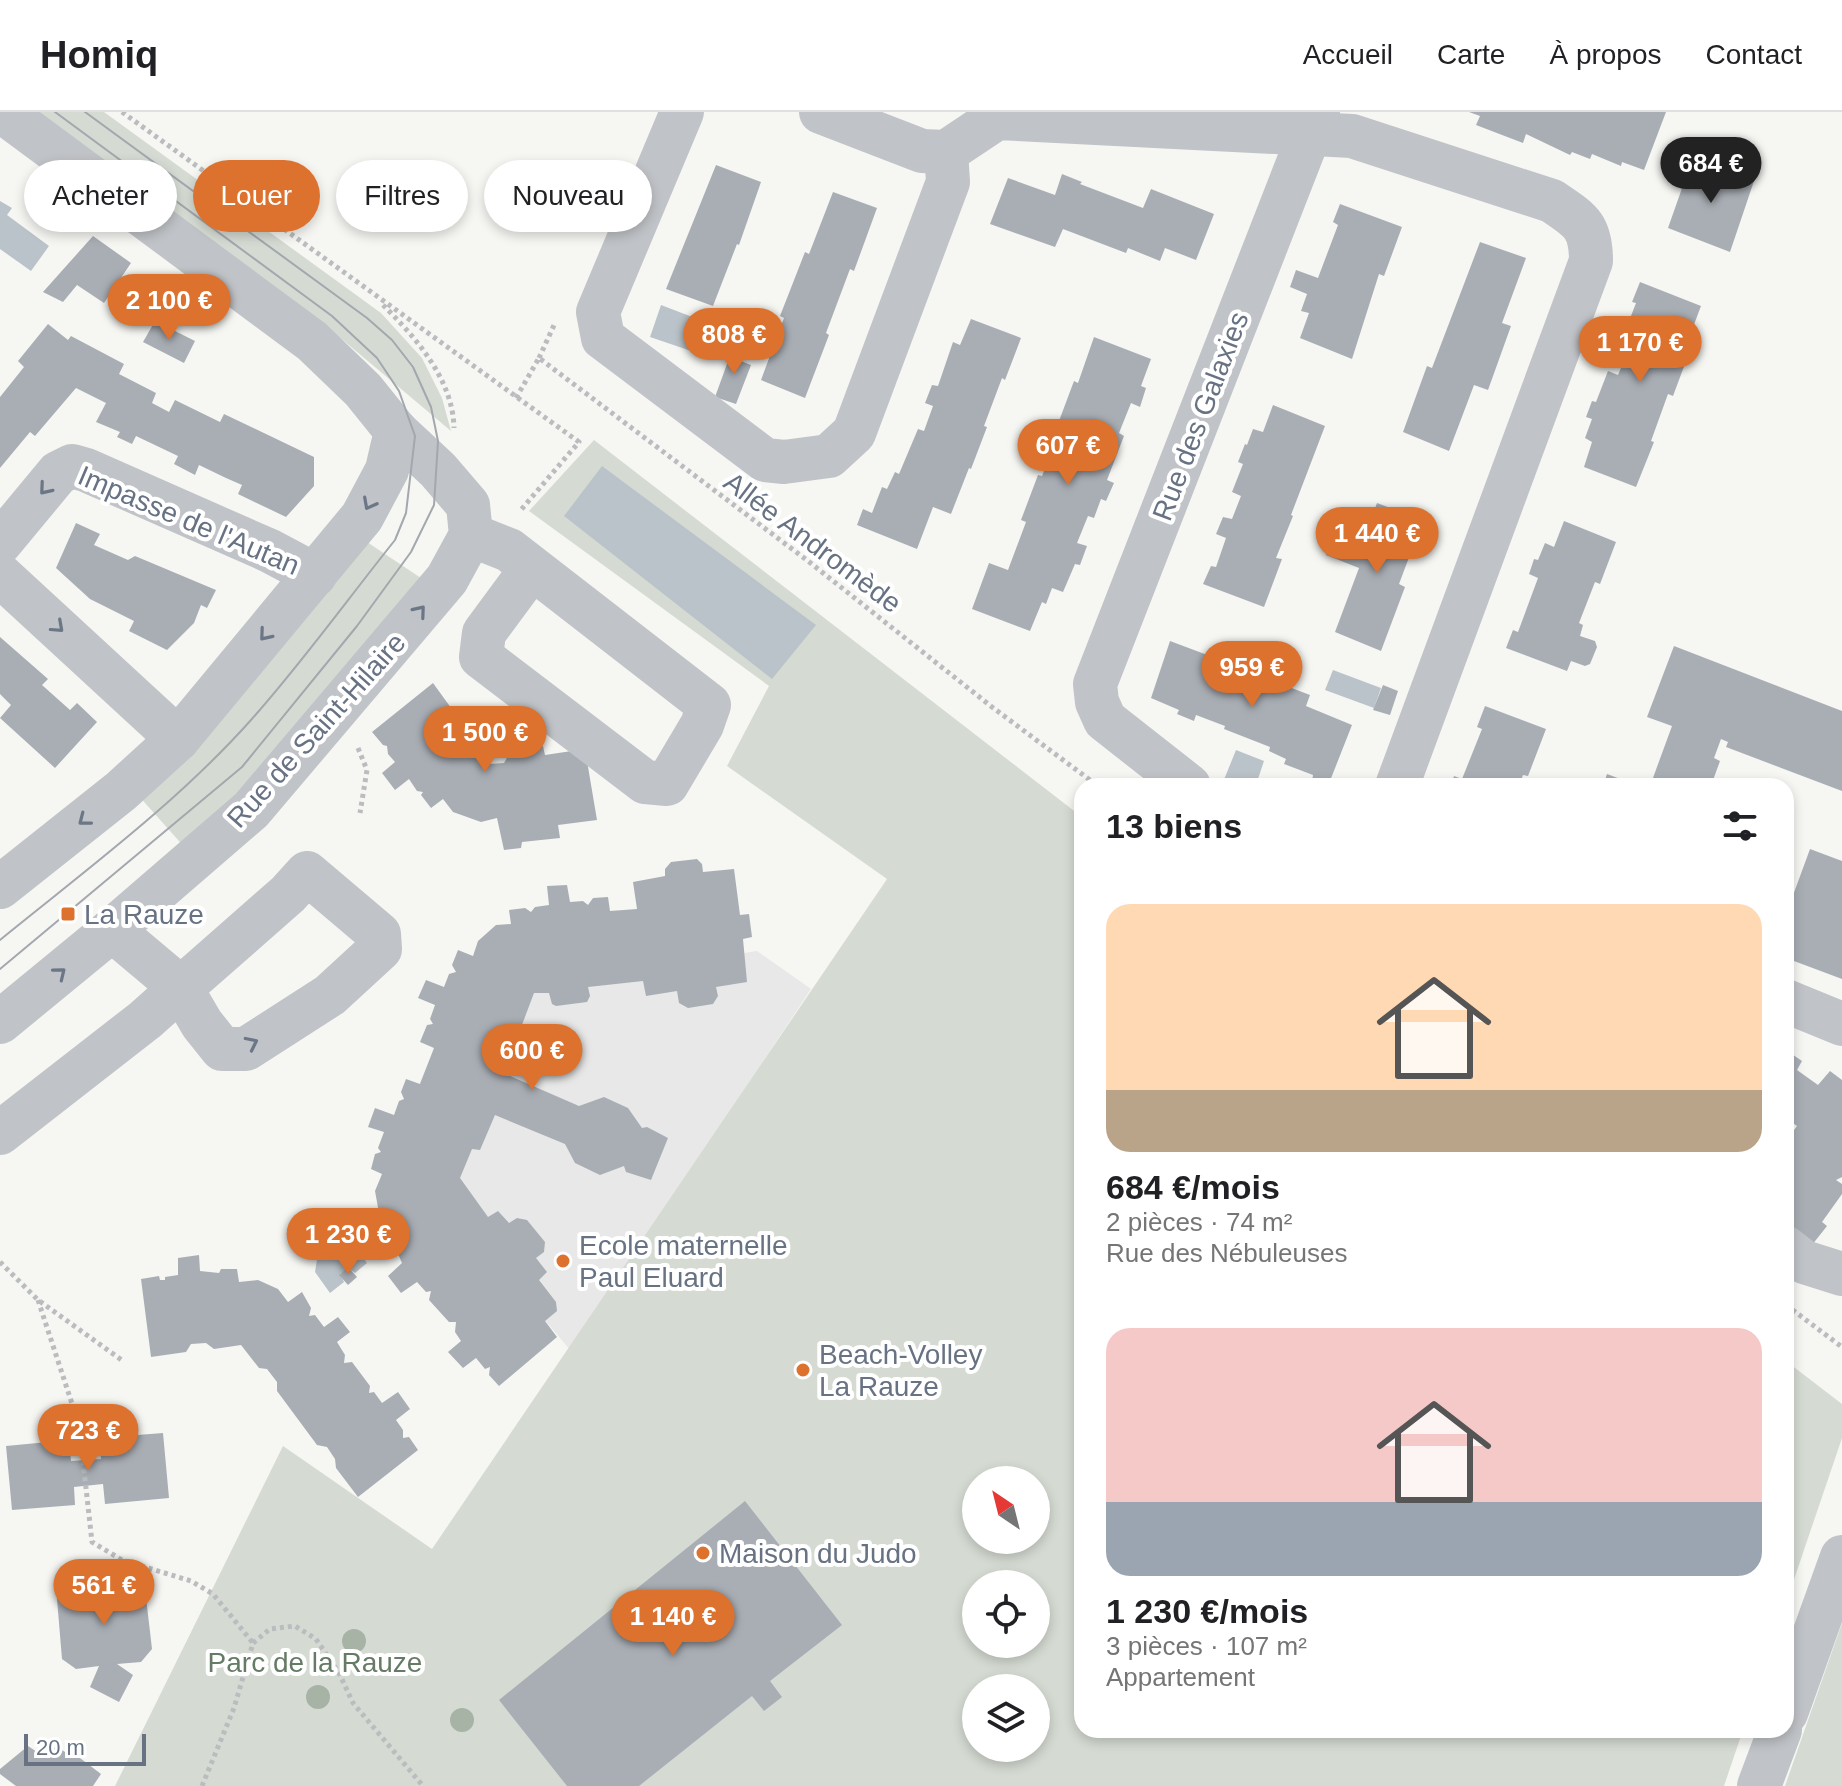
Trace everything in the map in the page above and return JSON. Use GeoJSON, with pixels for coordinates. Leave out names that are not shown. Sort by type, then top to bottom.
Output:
{"type":"FeatureCollection","features":[{"type":"Feature","properties":{"kind":"street"},"geometry":{"type":"LineString","coordinates":[[3,112],[312,341],[363,390],[396,431],[438,470],[468,505],[482,539],[509,550],[709,705],[702,725],[667,784],[645,782],[481,657],[484,633],[532,568]]}},
{"type":"Feature","properties":{"kind":"street"},"geometry":{"type":"LineString","coordinates":[[682,112],[598,312],[603,338],[765,460],[784,462],[829,456],[854,433],[948,182],[946,152]]}},
{"type":"Feature","properties":{"kind":"street"},"geometry":{"type":"LineString","coordinates":[[821,112],[922,151],[946,152],[997,118],[1314,122],[1552,201],[1578,218],[1591,239],[1591,261],[1400,778]]}},
{"type":"Feature","properties":{"kind":"street","name":"Rue des Galaxies"},"geometry":{"type":"LineString","coordinates":[[1179,778],[1105,720],[1097,702],[1095,684],[1314,122]]}},
{"type":"Feature","properties":{"kind":"street"},"geometry":{"type":"LineString","coordinates":[[0,887],[121,791],[178,739],[362,517],[387,470],[396,431]]}},
{"type":"Feature","properties":{"kind":"street","name":"Impasse de l'Autan"},"geometry":{"type":"LineString","coordinates":[[0,543],[58,473],[72,466],[270,551],[315,575]]}},
{"type":"Feature","properties":{"kind":"street","name":"Rue de Saint-Hilaire"},"geometry":{"type":"LineString","coordinates":[[0,1022],[251,810],[482,539]]}},
{"type":"Feature","properties":{"kind":"street"},"geometry":{"type":"LineString","coordinates":[[0,575],[178,739]]}},
{"type":"Feature","properties":{"kind":"street"},"geometry":{"type":"LineString","coordinates":[[0,1133],[145,1020],[181,988],[288,894],[307,873],[379,934],[380,949],[330,995],[246,1049],[222,1049],[202,1024],[181,988],[112,930]]}},
{"type":"Feature","properties":{"kind":"street"},"geometry":{"type":"LineString","coordinates":[[1794,975],[1842,993]]}},
{"type":"Feature","properties":{"kind":"street"},"geometry":{"type":"LineString","coordinates":[[1794,1004],[1842,1024]]}},
{"type":"Feature","properties":{"kind":"street"},"geometry":{"type":"LineString","coordinates":[[1794,1254],[1804,1262],[1842,1274]]}},
{"type":"Feature","properties":{"kind":"street"},"geometry":{"type":"LineString","coordinates":[[1794,1691],[1842,1557]]}},
{"type":"Feature","properties":{"kind":"street"},"geometry":{"type":"LineString","coordinates":[[1759,1786],[1777,1738]]}},
{"type":"Feature","properties":{"kind":"path"},"geometry":{"type":"LineString","coordinates":[[122,112],[579,442],[482,539]]}},
{"type":"Feature","properties":{"kind":"path"},"geometry":{"type":"LineString","coordinates":[[371,293],[408,330],[431,362],[443,388],[454,418],[454,434],[438,470]]}},
{"type":"Feature","properties":{"kind":"path","name":"Allée Andromède"},"geometry":{"type":"LineString","coordinates":[[516,398],[539,358],[808,561],[1087,778]]}},
{"type":"Feature","properties":{"kind":"path"},"geometry":{"type":"LineString","coordinates":[[0,1262],[38,1300],[123,1361]]}},
{"type":"Feature","properties":{"kind":"path"},"geometry":{"type":"LineString","coordinates":[[38,1300],[79,1425],[92,1542],[122,1560],[191,1581],[213,1594],[253,1643]]}},
{"type":"Feature","properties":{"kind":"path"},"geometry":{"type":"LineString","coordinates":[[1794,1311],[1842,1347]]}},
{"type":"Feature","properties":{"kind":"path"},"geometry":{"type":"LineString","coordinates":[[202,1786],[234,1708],[253,1643],[270,1629],[295,1626],[316,1639],[339,1673],[353,1703],[423,1786]]}},
{"type":"Feature","properties":{"kind":"shaded area"},"geometry":{"type":"Polygon","coordinates":[[[0,201],[12,208],[7,215],[24,228],[24,232],[30,232],[49,246],[31,271],[0,249],[0,201]]]}},
{"type":"Feature","properties":{"kind":"shaded area"},"geometry":{"type":"Polygon","coordinates":[[[661,305],[708,323],[697,353],[650,337],[661,305]]]}},
{"type":"Feature","properties":{"kind":"shaded area"},"geometry":{"type":"Polygon","coordinates":[[[602,466],[816,625],[772,679],[564,516],[602,466]]]}},
{"type":"Feature","properties":{"kind":"shaded area"},"geometry":{"type":"Polygon","coordinates":[[[1333,670],[1381,688],[1374,708],[1325,690],[1333,670]]]}},
{"type":"Feature","properties":{"kind":"shaded area"},"geometry":{"type":"Polygon","coordinates":[[[1236,750],[1264,761],[1258,778],[1225,778],[1236,750]]]}},
{"type":"Feature","properties":{"kind":"shaded area"},"geometry":{"type":"Polygon","coordinates":[[[757,951],[811,989],[571,1351],[395,1142],[455,999],[757,951]]]}},
{"type":"Feature","properties":{"kind":"shaded area"},"geometry":{"type":"Polygon","coordinates":[[[333,1240],[354,1245],[367,1263],[355,1273],[348,1268],[340,1274],[344,1282],[330,1293],[315,1272],[318,1253],[333,1240]]]}},
{"type":"Feature","properties":{"kind":"green space"},"geometry":{"type":"Polygon","coordinates":[[[34,112],[104,112],[170,160],[100,160],[34,112]]]}},
{"type":"Feature","properties":{"kind":"green space"},"geometry":{"type":"Polygon","coordinates":[[[177,165],[193,177],[193,228],[177,216],[177,165]]]}},
{"type":"Feature","properties":{"kind":"green space"},"geometry":{"type":"Polygon","coordinates":[[[198,232],[269,232],[381,313],[422,358],[442,398],[451,431],[319,320],[198,232]]]}},
{"type":"Feature","properties":{"kind":"green space","name":"Parc de la Rauze"},"geometry":{"type":"Polygon","coordinates":[[[594,440],[1074,811],[1074,1738],[1740,1738],[1724,1786],[115,1786],[283,1446],[432,1549],[887,879],[727,766],[769,686],[529,511],[594,440]]]}},
{"type":"Feature","properties":{"kind":"green space"},"geometry":{"type":"Polygon","coordinates":[[[364,540],[427,582],[187,850],[137,794],[364,540]]]}},
{"type":"Feature","properties":{"kind":"green space"},"geometry":{"type":"Polygon","coordinates":[[[1794,1367],[1842,1404],[1842,1438],[1794,1579],[1794,1367]]]}},
{"type":"Feature","properties":{"kind":"green space"},"geometry":{"type":"Polygon","coordinates":[[[1842,1623],[1842,1786],[1785,1786],[1842,1623]]]}},
{"type":"Feature","properties":{"kind":"building"},"geometry":{"type":"Polygon","coordinates":[[[1469,112],[1666,112],[1644,170],[1622,162],[1621,166],[1592,154],[1590,159],[1572,152],[1570,155],[1526,134],[1523,143],[1476,125],[1480,116],[1469,112]]]}},
{"type":"Feature","properties":{"kind":"building"},"geometry":{"type":"Polygon","coordinates":[[[1693,157],[1754,181],[1730,252],[1668,228],[1693,157]]]}},
{"type":"Feature","properties":{"kind":"building"},"geometry":{"type":"Polygon","coordinates":[[[716,165],[761,182],[713,306],[666,289],[716,165]]]}},
{"type":"Feature","properties":{"kind":"building"},"geometry":{"type":"Polygon","coordinates":[[[1062,174],[1143,208],[1151,189],[1214,214],[1196,260],[1165,248],[1160,261],[1128,248],[1126,253],[1063,229],[1055,247],[990,224],[1008,178],[1055,195],[1062,174]]]}},
{"type":"Feature","properties":{"kind":"building"},"geometry":{"type":"Polygon","coordinates":[[[833,192],[877,208],[854,271],[850,269],[805,398],[761,380],[784,318],[780,316],[833,192]]]}},
{"type":"Feature","properties":{"kind":"building"},"geometry":{"type":"Polygon","coordinates":[[[1340,204],[1402,227],[1384,276],[1379,274],[1352,359],[1300,338],[1309,313],[1301,311],[1307,294],[1290,287],[1296,270],[1318,278],[1338,225],[1333,222],[1340,204]]]}},
{"type":"Feature","properties":{"kind":"building"},"geometry":{"type":"Polygon","coordinates":[[[93,236],[131,263],[104,303],[77,285],[63,302],[43,292],[93,236]]]}},
{"type":"Feature","properties":{"kind":"building"},"geometry":{"type":"Polygon","coordinates":[[[1480,242],[1526,258],[1502,323],[1511,326],[1488,390],[1474,385],[1449,451],[1403,432],[1427,366],[1432,368],[1480,242]]]}},
{"type":"Feature","properties":{"kind":"building"},"geometry":{"type":"Polygon","coordinates":[[[1640,282],[1701,306],[1684,351],[1689,353],[1673,396],[1668,394],[1636,487],[1584,467],[1592,442],[1585,438],[1592,419],[1586,417],[1592,401],[1596,402],[1608,371],[1618,375],[1628,351],[1619,347],[1636,303],[1632,302],[1640,282]]]}},
{"type":"Feature","properties":{"kind":"building"},"geometry":{"type":"Polygon","coordinates":[[[971,319],[1021,338],[1005,380],[1002,378],[984,426],[987,427],[951,514],[933,507],[917,549],[857,525],[863,509],[872,513],[882,487],[887,489],[895,472],[899,474],[918,429],[924,431],[933,406],[925,403],[932,385],[938,386],[953,342],[960,345],[971,319]]]}},
{"type":"Feature","properties":{"kind":"building"},"geometry":{"type":"Polygon","coordinates":[[[155,321],[195,341],[184,363],[143,342],[155,321]]]}},
{"type":"Feature","properties":{"kind":"building"},"geometry":{"type":"Polygon","coordinates":[[[48,324],[68,340],[71,336],[124,364],[119,374],[156,393],[152,403],[169,412],[175,400],[220,422],[224,414],[314,457],[314,486],[286,517],[238,494],[242,485],[199,465],[195,475],[174,464],[178,456],[136,436],[132,444],[117,437],[120,432],[96,422],[106,403],[76,388],[35,436],[30,432],[0,468],[0,397],[24,367],[18,361],[48,324]]]}},
{"type":"Feature","properties":{"kind":"building"},"geometry":{"type":"Polygon","coordinates":[[[1094,337],[1151,359],[1141,386],[1146,388],[1140,407],[1131,403],[1119,433],[1124,436],[1107,480],[1114,483],[1106,501],[1101,499],[1094,518],[1088,516],[1077,543],[1087,546],[1080,565],[1075,564],[1063,592],[1052,588],[1046,604],[1042,602],[1030,631],[972,609],[989,563],[1008,570],[1026,522],[1021,520],[1038,475],[1042,476],[1060,430],[1056,429],[1074,381],[1078,383],[1094,337]]]}},
{"type":"Feature","properties":{"kind":"building"},"geometry":{"type":"Polygon","coordinates":[[[735,342],[747,347],[741,361],[751,365],[736,404],[715,397],[735,342]]]}},
{"type":"Feature","properties":{"kind":"building"},"geometry":{"type":"Polygon","coordinates":[[[1273,405],[1325,426],[1276,558],[1282,559],[1264,607],[1203,584],[1211,566],[1216,567],[1226,538],[1216,534],[1223,517],[1232,519],[1241,496],[1232,492],[1243,464],[1238,462],[1245,444],[1253,429],[1263,432],[1273,405]]]}},
{"type":"Feature","properties":{"kind":"building"},"geometry":{"type":"Polygon","coordinates":[[[1377,503],[1423,520],[1399,584],[1405,587],[1381,651],[1335,632],[1359,568],[1326,555],[1331,542],[1359,552],[1377,503]]]}},
{"type":"Feature","properties":{"kind":"building"},"geometry":{"type":"Polygon","coordinates":[[[1564,521],[1616,542],[1600,584],[1595,582],[1579,623],[1583,625],[1580,636],[1595,641],[1597,647],[1590,664],[1585,666],[1571,661],[1567,671],[1506,648],[1513,630],[1518,632],[1538,578],[1529,574],[1534,559],[1538,560],[1545,543],[1554,547],[1564,521]]]}},
{"type":"Feature","properties":{"kind":"building"},"geometry":{"type":"Polygon","coordinates":[[[76,523],[100,534],[94,545],[128,560],[135,556],[216,590],[207,608],[201,605],[194,623],[167,650],[129,631],[134,621],[90,599],[56,568],[76,523]]]}},
{"type":"Feature","properties":{"kind":"building"},"geometry":{"type":"Polygon","coordinates":[[[0,637],[48,679],[42,685],[70,710],[77,703],[97,722],[55,768],[0,718],[11,705],[0,694],[0,637]]]}},
{"type":"Feature","properties":{"kind":"building"},"geometry":{"type":"Polygon","coordinates":[[[1170,641],[1265,672],[1263,677],[1310,695],[1306,706],[1352,725],[1331,778],[1313,778],[1313,775],[1284,764],[1286,759],[1269,751],[1270,747],[1196,715],[1194,721],[1177,714],[1179,710],[1151,698],[1170,641]]]}},
{"type":"Feature","properties":{"kind":"building"},"geometry":{"type":"Polygon","coordinates":[[[1674,646],[1842,711],[1842,791],[1726,747],[1728,742],[1721,739],[1714,758],[1720,761],[1714,778],[1653,778],[1672,726],[1647,717],[1674,646]]]}},
{"type":"Feature","properties":{"kind":"building"},"geometry":{"type":"Polygon","coordinates":[[[433,683],[454,712],[455,720],[466,733],[472,733],[489,757],[488,764],[504,763],[511,751],[543,746],[545,755],[585,749],[597,820],[558,825],[560,838],[522,842],[521,848],[504,850],[497,818],[481,822],[453,812],[443,799],[431,808],[421,795],[423,792],[417,791],[409,779],[395,790],[382,773],[395,762],[388,754],[387,746],[372,732],[433,683]]]}},
{"type":"Feature","properties":{"kind":"building"},"geometry":{"type":"Polygon","coordinates":[[[1383,685],[1398,691],[1390,715],[1373,710],[1383,685]]]}},
{"type":"Feature","properties":{"kind":"building"},"geometry":{"type":"Polygon","coordinates":[[[1485,706],[1546,729],[1528,776],[1462,778],[1482,729],[1477,727],[1485,706]]]}},
{"type":"Feature","properties":{"kind":"building"},"geometry":{"type":"Polygon","coordinates":[[[1810,849],[1842,861],[1842,979],[1794,961],[1794,893],[1810,849]]]}},
{"type":"Feature","properties":{"kind":"building"},"geometry":{"type":"Polygon","coordinates":[[[697,859],[702,864],[703,872],[734,869],[740,915],[749,914],[752,937],[743,939],[747,982],[716,987],[718,996],[713,1004],[688,1008],[679,1003],[677,991],[646,996],[643,981],[588,987],[590,996],[587,1002],[556,1006],[552,1004],[549,993],[534,993],[517,1038],[524,1042],[510,1076],[579,1106],[604,1097],[628,1108],[642,1128],[647,1127],[668,1138],[651,1180],[626,1172],[624,1166],[600,1175],[575,1163],[565,1144],[495,1115],[480,1150],[472,1149],[460,1178],[488,1217],[498,1211],[509,1223],[517,1218],[527,1220],[545,1242],[544,1252],[536,1258],[547,1272],[539,1280],[556,1302],[557,1311],[545,1321],[557,1337],[499,1386],[489,1375],[490,1367],[485,1369],[476,1358],[463,1368],[448,1352],[461,1341],[455,1332],[456,1322],[449,1322],[429,1300],[431,1291],[426,1292],[417,1282],[401,1293],[388,1276],[402,1263],[395,1247],[390,1247],[378,1233],[390,1223],[379,1213],[375,1191],[382,1174],[371,1169],[375,1154],[381,1152],[378,1148],[384,1132],[368,1127],[375,1108],[394,1115],[399,1101],[404,1099],[401,1092],[406,1079],[420,1084],[434,1048],[420,1042],[427,1025],[433,1024],[430,1019],[435,1005],[418,998],[426,980],[444,987],[449,974],[456,972],[452,965],[458,950],[473,956],[478,941],[496,925],[511,924],[509,910],[525,908],[531,912],[535,907],[549,905],[547,886],[567,885],[570,902],[583,901],[588,905],[593,898],[608,897],[610,911],[637,909],[633,882],[665,876],[665,869],[671,862],[697,859]]]}},
{"type":"Feature","properties":{"kind":"building"},"geometry":{"type":"Polygon","coordinates":[[[1794,1056],[1802,1061],[1797,1070],[1818,1085],[1830,1071],[1842,1080],[1842,1177],[1836,1180],[1842,1184],[1842,1194],[1822,1222],[1827,1226],[1808,1250],[1794,1239],[1794,1130],[1797,1126],[1794,1124],[1794,1056]]]}},
{"type":"Feature","properties":{"kind":"building"},"geometry":{"type":"Polygon","coordinates":[[[199,1255],[200,1271],[219,1273],[221,1269],[237,1269],[239,1282],[258,1280],[278,1289],[288,1302],[302,1292],[311,1308],[309,1316],[315,1315],[324,1327],[338,1317],[350,1332],[337,1342],[345,1355],[344,1363],[352,1362],[370,1386],[369,1393],[374,1392],[382,1403],[398,1392],[410,1409],[396,1420],[403,1430],[403,1438],[409,1437],[418,1450],[358,1497],[336,1468],[335,1459],[327,1447],[317,1445],[277,1391],[277,1382],[267,1369],[259,1368],[241,1345],[214,1349],[206,1343],[191,1344],[186,1352],[151,1357],[141,1279],[159,1276],[160,1280],[165,1280],[165,1277],[178,1275],[178,1258],[199,1255]]]}},
{"type":"Feature","properties":{"kind":"building"},"geometry":{"type":"Polygon","coordinates":[[[348,1267],[357,1277],[348,1285],[339,1275],[348,1267]]]}},
{"type":"Feature","properties":{"kind":"building"},"geometry":{"type":"Polygon","coordinates":[[[163,1433],[169,1498],[105,1504],[103,1484],[74,1487],[75,1505],[12,1510],[6,1446],[69,1440],[71,1461],[101,1459],[99,1438],[163,1433]]]}},
{"type":"Feature","properties":{"kind":"building"},"geometry":{"type":"Polygon","coordinates":[[[745,1501],[842,1625],[770,1681],[782,1697],[764,1711],[752,1696],[639,1786],[567,1786],[499,1700],[745,1501]]]}},
{"type":"Feature","properties":{"kind":"building"},"geometry":{"type":"Polygon","coordinates":[[[132,1572],[144,1580],[152,1649],[141,1662],[117,1664],[133,1675],[119,1702],[90,1687],[99,1666],[76,1669],[62,1659],[56,1587],[67,1576],[132,1572]]]}},
{"type":"Feature","properties":{"kind":"building"},"geometry":{"type":"Polygon","coordinates":[[[28,1746],[46,1758],[56,1746],[74,1758],[76,1755],[101,1774],[93,1786],[16,1786],[0,1774],[0,1769],[28,1746]]]}},
{"type":"Feature","properties":{"kind":"tram line"},"geometry":{"type":"LineString","coordinates":[[0,940],[193,780],[288,676],[395,540],[406,513],[415,436],[399,391],[377,358],[332,316],[55,112]]}},
{"type":"Feature","properties":{"kind":"tram line"},"geometry":{"type":"LineString","coordinates":[[0,969],[242,767],[357,626],[411,552],[434,505],[438,441],[431,407],[413,367],[392,340],[367,318],[85,112]]}},
{"type":"Feature","properties":{"kind":"place","name":"La Rauze"},"geometry":{"type":"Point","coordinates":[68,914]}},
{"type":"Feature","properties":{"kind":"place","name":"Ecole maternelle Paul Eluard"},"geometry":{"type":"Point","coordinates":[563,1261]}},
{"type":"Feature","properties":{"kind":"place","name":"Beach-Volley La Rauze"},"geometry":{"type":"Point","coordinates":[803,1370]}},
{"type":"Feature","properties":{"kind":"place","name":"Maison du Judo"},"geometry":{"type":"Point","coordinates":[703,1553]}}]}
